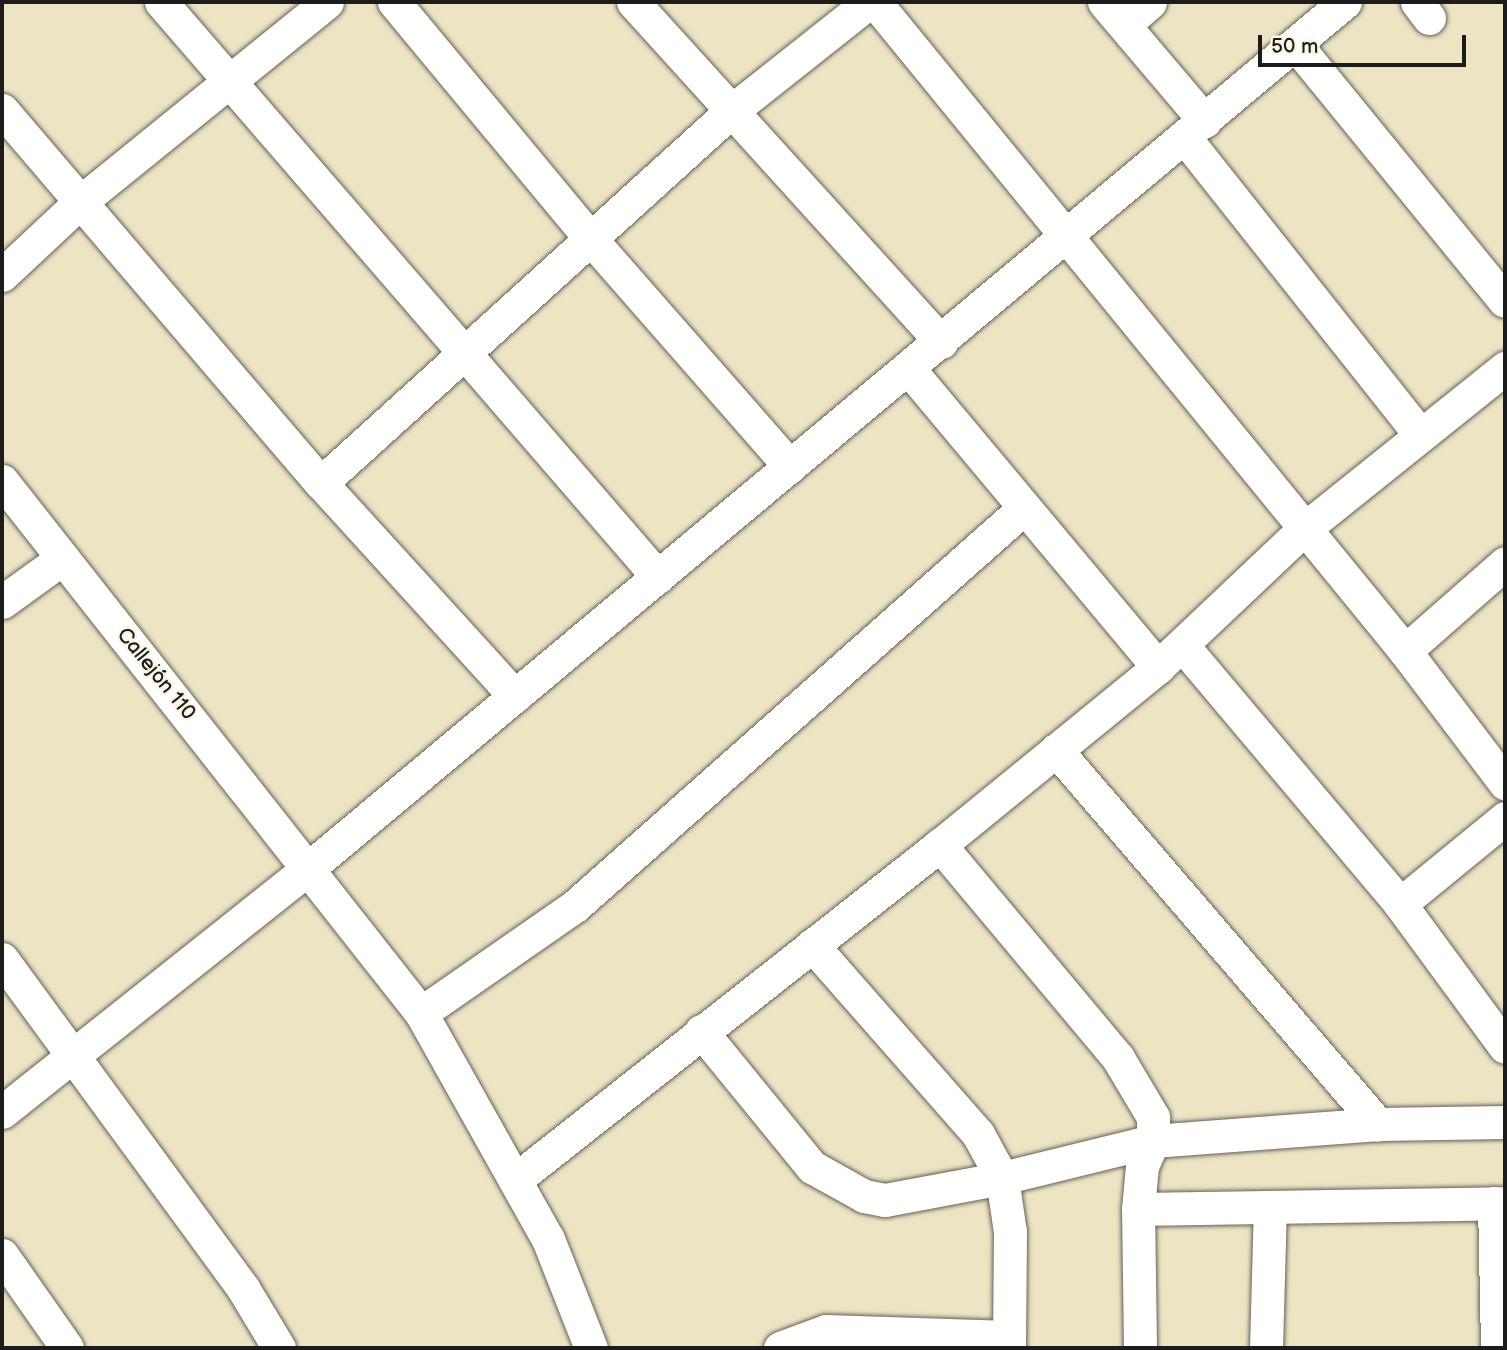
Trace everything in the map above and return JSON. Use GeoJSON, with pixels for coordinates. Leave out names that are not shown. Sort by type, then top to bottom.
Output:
{"type":"FeatureCollection","features":[{"type":"Feature","properties":{"kind":"street"},"geometry":{"type":"LineString","coordinates":[[161,2],[658,577]]}},
{"type":"Feature","properties":{"kind":"street"},"geometry":{"type":"LineString","coordinates":[[2,275],[79,203],[327,2]]}},
{"type":"Feature","properties":{"kind":"street"},"geometry":{"type":"LineString","coordinates":[[394,2],[589,237],[790,467]]}},
{"type":"Feature","properties":{"kind":"street"},"geometry":{"type":"LineString","coordinates":[[632,2],[729,113],[941,341]]}},
{"type":"Feature","properties":{"kind":"street"},"geometry":{"type":"LineString","coordinates":[[321,483],[589,237],[729,113],[869,2]]}},
{"type":"Feature","properties":{"kind":"street"},"geometry":{"type":"LineString","coordinates":[[875,2],[1405,650],[1505,783]]}},
{"type":"Feature","properties":{"kind":"street"},"geometry":{"type":"LineString","coordinates":[[1150,2],[1114,13],[1195,130],[1420,435]]}},
{"type":"Feature","properties":{"kind":"street"},"geometry":{"type":"LineString","coordinates":[[2,1112],[310,867],[1345,2]]}},
{"type":"Feature","properties":{"kind":"street"},"geometry":{"type":"LineString","coordinates":[[1296,45],[1505,301]]}},
{"type":"Feature","properties":{"kind":"street"},"geometry":{"type":"LineString","coordinates":[[2,110],[321,483],[515,696]]}},
{"type":"Feature","properties":{"kind":"street"},"geometry":{"type":"LineString","coordinates":[[908,368],[1158,667]]}},
{"type":"Feature","properties":{"kind":"street"},"geometry":{"type":"LineString","coordinates":[[516,1180],[701,1031],[940,845],[1158,667],[1304,529],[1505,368]]}},
{"type":"Feature","properties":{"kind":"street","name":"Callejón 110"},"geometry":{"type":"LineString","coordinates":[[2,481],[310,867],[421,1013],[548,1238],[592,1348]]}},
{"type":"Feature","properties":{"kind":"street"},"geometry":{"type":"LineString","coordinates":[[421,1013],[575,906],[1024,508]]}},
{"type":"Feature","properties":{"kind":"street"},"geometry":{"type":"LineString","coordinates":[[2,602],[63,558]]}},
{"type":"Feature","properties":{"kind":"street"},"geometry":{"type":"LineString","coordinates":[[1405,650],[1505,564]]}},
{"type":"Feature","properties":{"kind":"street"},"geometry":{"type":"LineString","coordinates":[[1183,646],[1400,904],[1505,1047]]}},
{"type":"Feature","properties":{"kind":"street"},"geometry":{"type":"LineString","coordinates":[[1056,750],[1378,1124]]}},
{"type":"Feature","properties":{"kind":"street"},"geometry":{"type":"LineString","coordinates":[[1400,904],[1505,818]]}},
{"type":"Feature","properties":{"kind":"street"},"geometry":{"type":"LineString","coordinates":[[940,845],[1118,1058],[1153,1117],[1153,1141],[1142,1166],[1138,1209],[1140,1348]]}},
{"type":"Feature","properties":{"kind":"street"},"geometry":{"type":"LineString","coordinates":[[780,1348],[827,1331],[1009,1343],[1010,1232],[1002,1178],[978,1134],[812,945]]}},
{"type":"Feature","properties":{"kind":"street"},"geometry":{"type":"LineString","coordinates":[[2,959],[72,1059],[244,1290],[279,1348]]}},
{"type":"Feature","properties":{"kind":"street"},"geometry":{"type":"LineString","coordinates":[[701,1031],[812,1167],[840,1185],[885,1200],[1002,1178],[1153,1141],[1378,1124],[1505,1122]]}},
{"type":"Feature","properties":{"kind":"street"},"geometry":{"type":"LineString","coordinates":[[1138,1209],[1500,1203],[1497,1348]]}},
{"type":"Feature","properties":{"kind":"street"},"geometry":{"type":"LineString","coordinates":[[1266,1348],[1270,1207]]}},
{"type":"Feature","properties":{"kind":"street"},"geometry":{"type":"LineString","coordinates":[[2,1255],[67,1348]]}}]}
